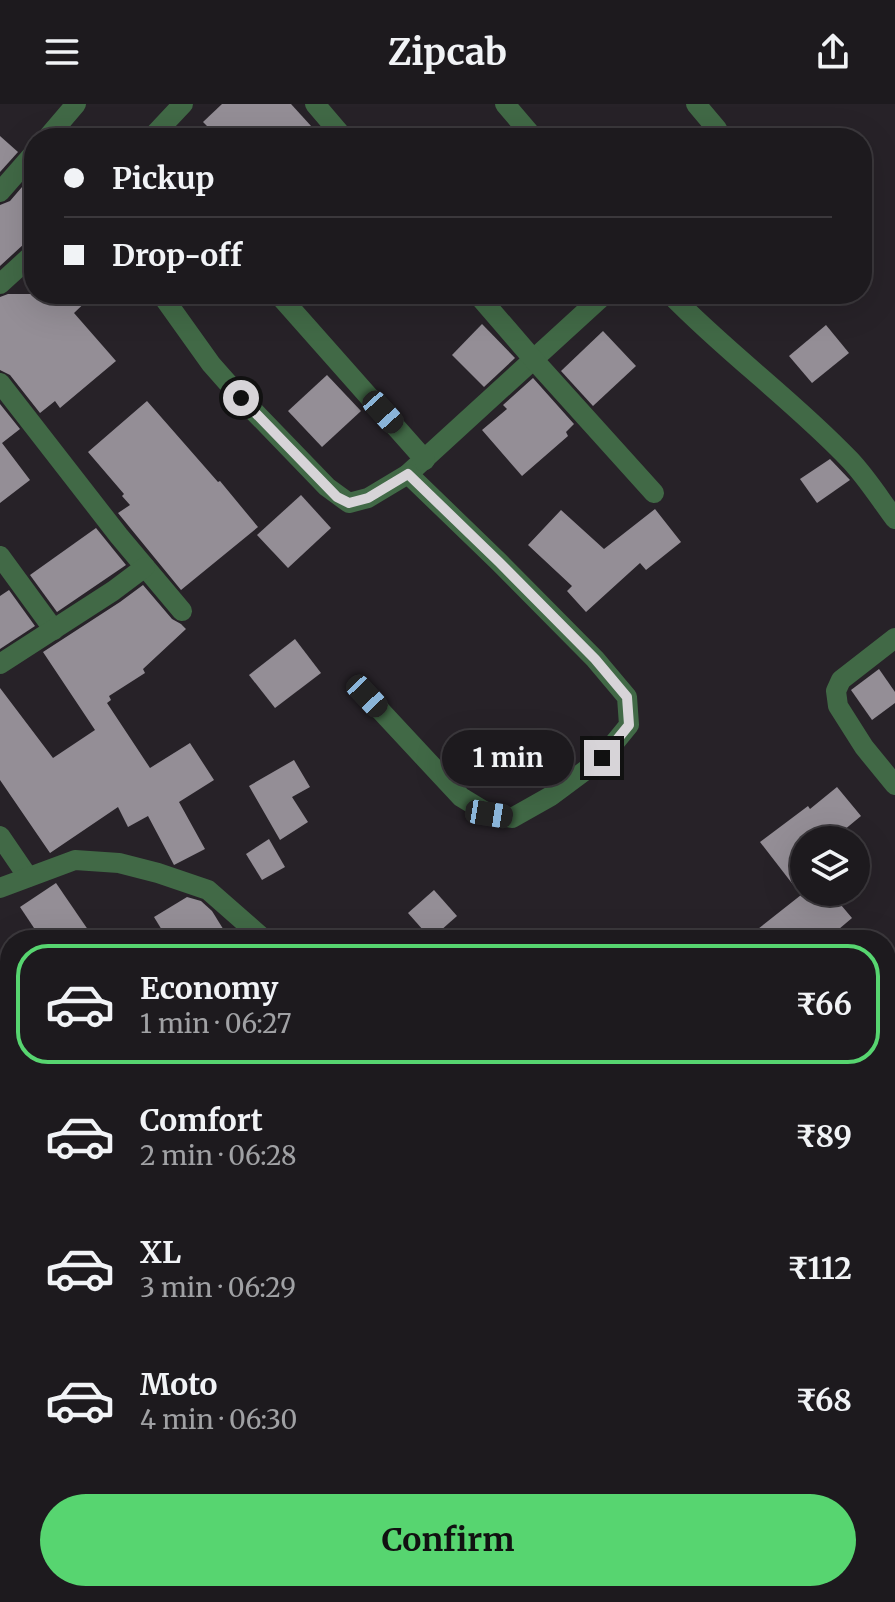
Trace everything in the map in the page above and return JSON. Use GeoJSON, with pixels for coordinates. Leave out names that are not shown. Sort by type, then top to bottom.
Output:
{"type":"FeatureCollection","features":[{"type":"Feature","properties":{"kind":"street"},"geometry":{"type":"LineString","coordinates":[[56,128],[76,104]]}},
{"type":"Feature","properties":{"kind":"street"},"geometry":{"type":"LineString","coordinates":[[160,128],[183,104]]}},
{"type":"Feature","properties":{"kind":"street"},"geometry":{"type":"LineString","coordinates":[[315,104],[335,128]]}},
{"type":"Feature","properties":{"kind":"street"},"geometry":{"type":"LineString","coordinates":[[505,104],[525,128]]}},
{"type":"Feature","properties":{"kind":"street"},"geometry":{"type":"LineString","coordinates":[[696,104],[716,128]]}},
{"type":"Feature","properties":{"kind":"street"},"geometry":{"type":"LineString","coordinates":[[0,192],[24,164]]}},
{"type":"Feature","properties":{"kind":"street"},"geometry":{"type":"LineString","coordinates":[[0,284],[24,262]]}},
{"type":"Feature","properties":{"kind":"street"},"geometry":{"type":"LineString","coordinates":[[168,304],[231,387],[337,497],[349,503],[368,498],[408,474],[594,304]]}},
{"type":"Feature","properties":{"kind":"street"},"geometry":{"type":"LineString","coordinates":[[287,304],[425,460]]}},
{"type":"Feature","properties":{"kind":"street"},"geometry":{"type":"LineString","coordinates":[[486,304],[654,493]]}},
{"type":"Feature","properties":{"kind":"street"},"geometry":{"type":"LineString","coordinates":[[680,304],[703,328],[803,413],[852,462],[895,519]]}},
{"type":"Feature","properties":{"kind":"street"},"geometry":{"type":"LineString","coordinates":[[0,383],[182,611]]}},
{"type":"Feature","properties":{"kind":"street"},"geometry":{"type":"LineString","coordinates":[[367,696],[461,797],[489,814],[512,818],[551,796],[602,758],[629,725],[627,697],[595,659],[408,474]]}},
{"type":"Feature","properties":{"kind":"street"},"geometry":{"type":"LineString","coordinates":[[0,556],[54,630]]}},
{"type":"Feature","properties":{"kind":"street"},"geometry":{"type":"LineString","coordinates":[[0,664],[145,567]]}},
{"type":"Feature","properties":{"kind":"street"},"geometry":{"type":"LineString","coordinates":[[895,638],[841,680],[836,691],[838,706],[864,747],[895,785]]}},
{"type":"Feature","properties":{"kind":"street"},"geometry":{"type":"LineString","coordinates":[[0,836],[28,877]]}},
{"type":"Feature","properties":{"kind":"street"},"geometry":{"type":"LineString","coordinates":[[0,888],[75,860],[119,863],[208,890],[254,930]]}},
{"type":"Feature","properties":{"kind":"building"},"geometry":{"type":"Polygon","coordinates":[[[222,104],[291,104],[313,128],[209,128],[203,122],[222,104]]]}},
{"type":"Feature","properties":{"kind":"building"},"geometry":{"type":"Polygon","coordinates":[[[0,136],[18,152],[0,172],[0,136]]]}},
{"type":"Feature","properties":{"kind":"building"},"geometry":{"type":"Polygon","coordinates":[[[24,185],[24,244],[0,266],[0,205],[10,201],[24,185]]]}},
{"type":"Feature","properties":{"kind":"building"},"geometry":{"type":"Polygon","coordinates":[[[24,294],[24,304],[83,304],[74,313],[116,361],[60,408],[55,401],[40,413],[10,375],[0,370],[0,297],[24,294]]]}},
{"type":"Feature","properties":{"kind":"building"},"geometry":{"type":"Polygon","coordinates":[[[482,324],[515,358],[484,387],[452,355],[482,324]]]}},
{"type":"Feature","properties":{"kind":"building"},"geometry":{"type":"Polygon","coordinates":[[[826,325],[849,353],[812,383],[789,356],[826,325]]]}},
{"type":"Feature","properties":{"kind":"building"},"geometry":{"type":"Polygon","coordinates":[[[603,331],[636,366],[593,406],[561,371],[603,331]]]}},
{"type":"Feature","properties":{"kind":"building"},"geometry":{"type":"Polygon","coordinates":[[[327,375],[361,411],[322,447],[288,411],[327,375]]]}},
{"type":"Feature","properties":{"kind":"building"},"geometry":{"type":"Polygon","coordinates":[[[533,378],[574,424],[566,432],[568,436],[522,476],[482,430],[507,409],[503,405],[533,378]]]}},
{"type":"Feature","properties":{"kind":"building"},"geometry":{"type":"Polygon","coordinates":[[[147,401],[258,527],[181,590],[118,513],[130,505],[88,452],[147,401]]]}},
{"type":"Feature","properties":{"kind":"building"},"geometry":{"type":"Polygon","coordinates":[[[0,404],[20,429],[2,443],[30,480],[0,503],[0,404]]]}},
{"type":"Feature","properties":{"kind":"building"},"geometry":{"type":"Polygon","coordinates":[[[830,459],[850,480],[817,503],[800,479],[830,459]]]}},
{"type":"Feature","properties":{"kind":"building"},"geometry":{"type":"Polygon","coordinates":[[[301,495],[331,528],[288,568],[257,535],[301,495]]]}},
{"type":"Feature","properties":{"kind":"building"},"geometry":{"type":"Polygon","coordinates":[[[655,509],[681,542],[646,570],[640,563],[586,612],[567,591],[572,586],[528,545],[561,510],[604,549],[655,509]]]}},
{"type":"Feature","properties":{"kind":"building"},"geometry":{"type":"Polygon","coordinates":[[[96,528],[126,565],[57,612],[30,575],[96,528]]]}},
{"type":"Feature","properties":{"kind":"building"},"geometry":{"type":"Polygon","coordinates":[[[143,585],[172,619],[186,629],[143,669],[145,673],[109,696],[111,700],[107,703],[150,768],[190,743],[214,780],[179,802],[205,849],[174,865],[148,816],[128,827],[118,807],[50,853],[0,780],[0,688],[53,758],[95,730],[43,652],[143,585]]]}},
{"type":"Feature","properties":{"kind":"building"},"geometry":{"type":"Polygon","coordinates":[[[9,590],[35,626],[0,649],[0,596],[9,590]]]}},
{"type":"Feature","properties":{"kind":"building"},"geometry":{"type":"Polygon","coordinates":[[[295,639],[321,673],[275,708],[249,675],[295,639]]]}},
{"type":"Feature","properties":{"kind":"building"},"geometry":{"type":"Polygon","coordinates":[[[879,669],[895,692],[895,703],[872,720],[851,690],[879,669]]]}},
{"type":"Feature","properties":{"kind":"building"},"geometry":{"type":"Polygon","coordinates":[[[294,760],[310,787],[292,797],[308,822],[280,840],[249,786],[294,760]]]}},
{"type":"Feature","properties":{"kind":"building"},"geometry":{"type":"Polygon","coordinates":[[[837,787],[861,816],[849,826],[790,826],[790,881],[760,842],[808,806],[810,809],[837,787]]]}},
{"type":"Feature","properties":{"kind":"building"},"geometry":{"type":"Polygon","coordinates":[[[269,839],[285,867],[262,880],[246,854],[269,839]]]}},
{"type":"Feature","properties":{"kind":"building"},"geometry":{"type":"Polygon","coordinates":[[[56,883],[88,930],[35,930],[20,907],[56,883]]]}},
{"type":"Feature","properties":{"kind":"building"},"geometry":{"type":"Polygon","coordinates":[[[434,890],[457,916],[441,930],[423,930],[408,913],[434,890]]]}},
{"type":"Feature","properties":{"kind":"building"},"geometry":{"type":"Polygon","coordinates":[[[187,897],[201,901],[212,911],[224,930],[162,930],[154,917],[187,897]]]}},
{"type":"Feature","properties":{"kind":"building"},"geometry":{"type":"Polygon","coordinates":[[[790,904],[842,906],[852,918],[838,930],[757,930],[790,904]]]}},
{"type":"Feature","properties":{"kind":"route"},"geometry":{"type":"LineString","coordinates":[[241,398],[337,497],[349,503],[368,498],[408,474],[499,562],[595,659],[627,697],[629,725],[602,758]]}}]}
